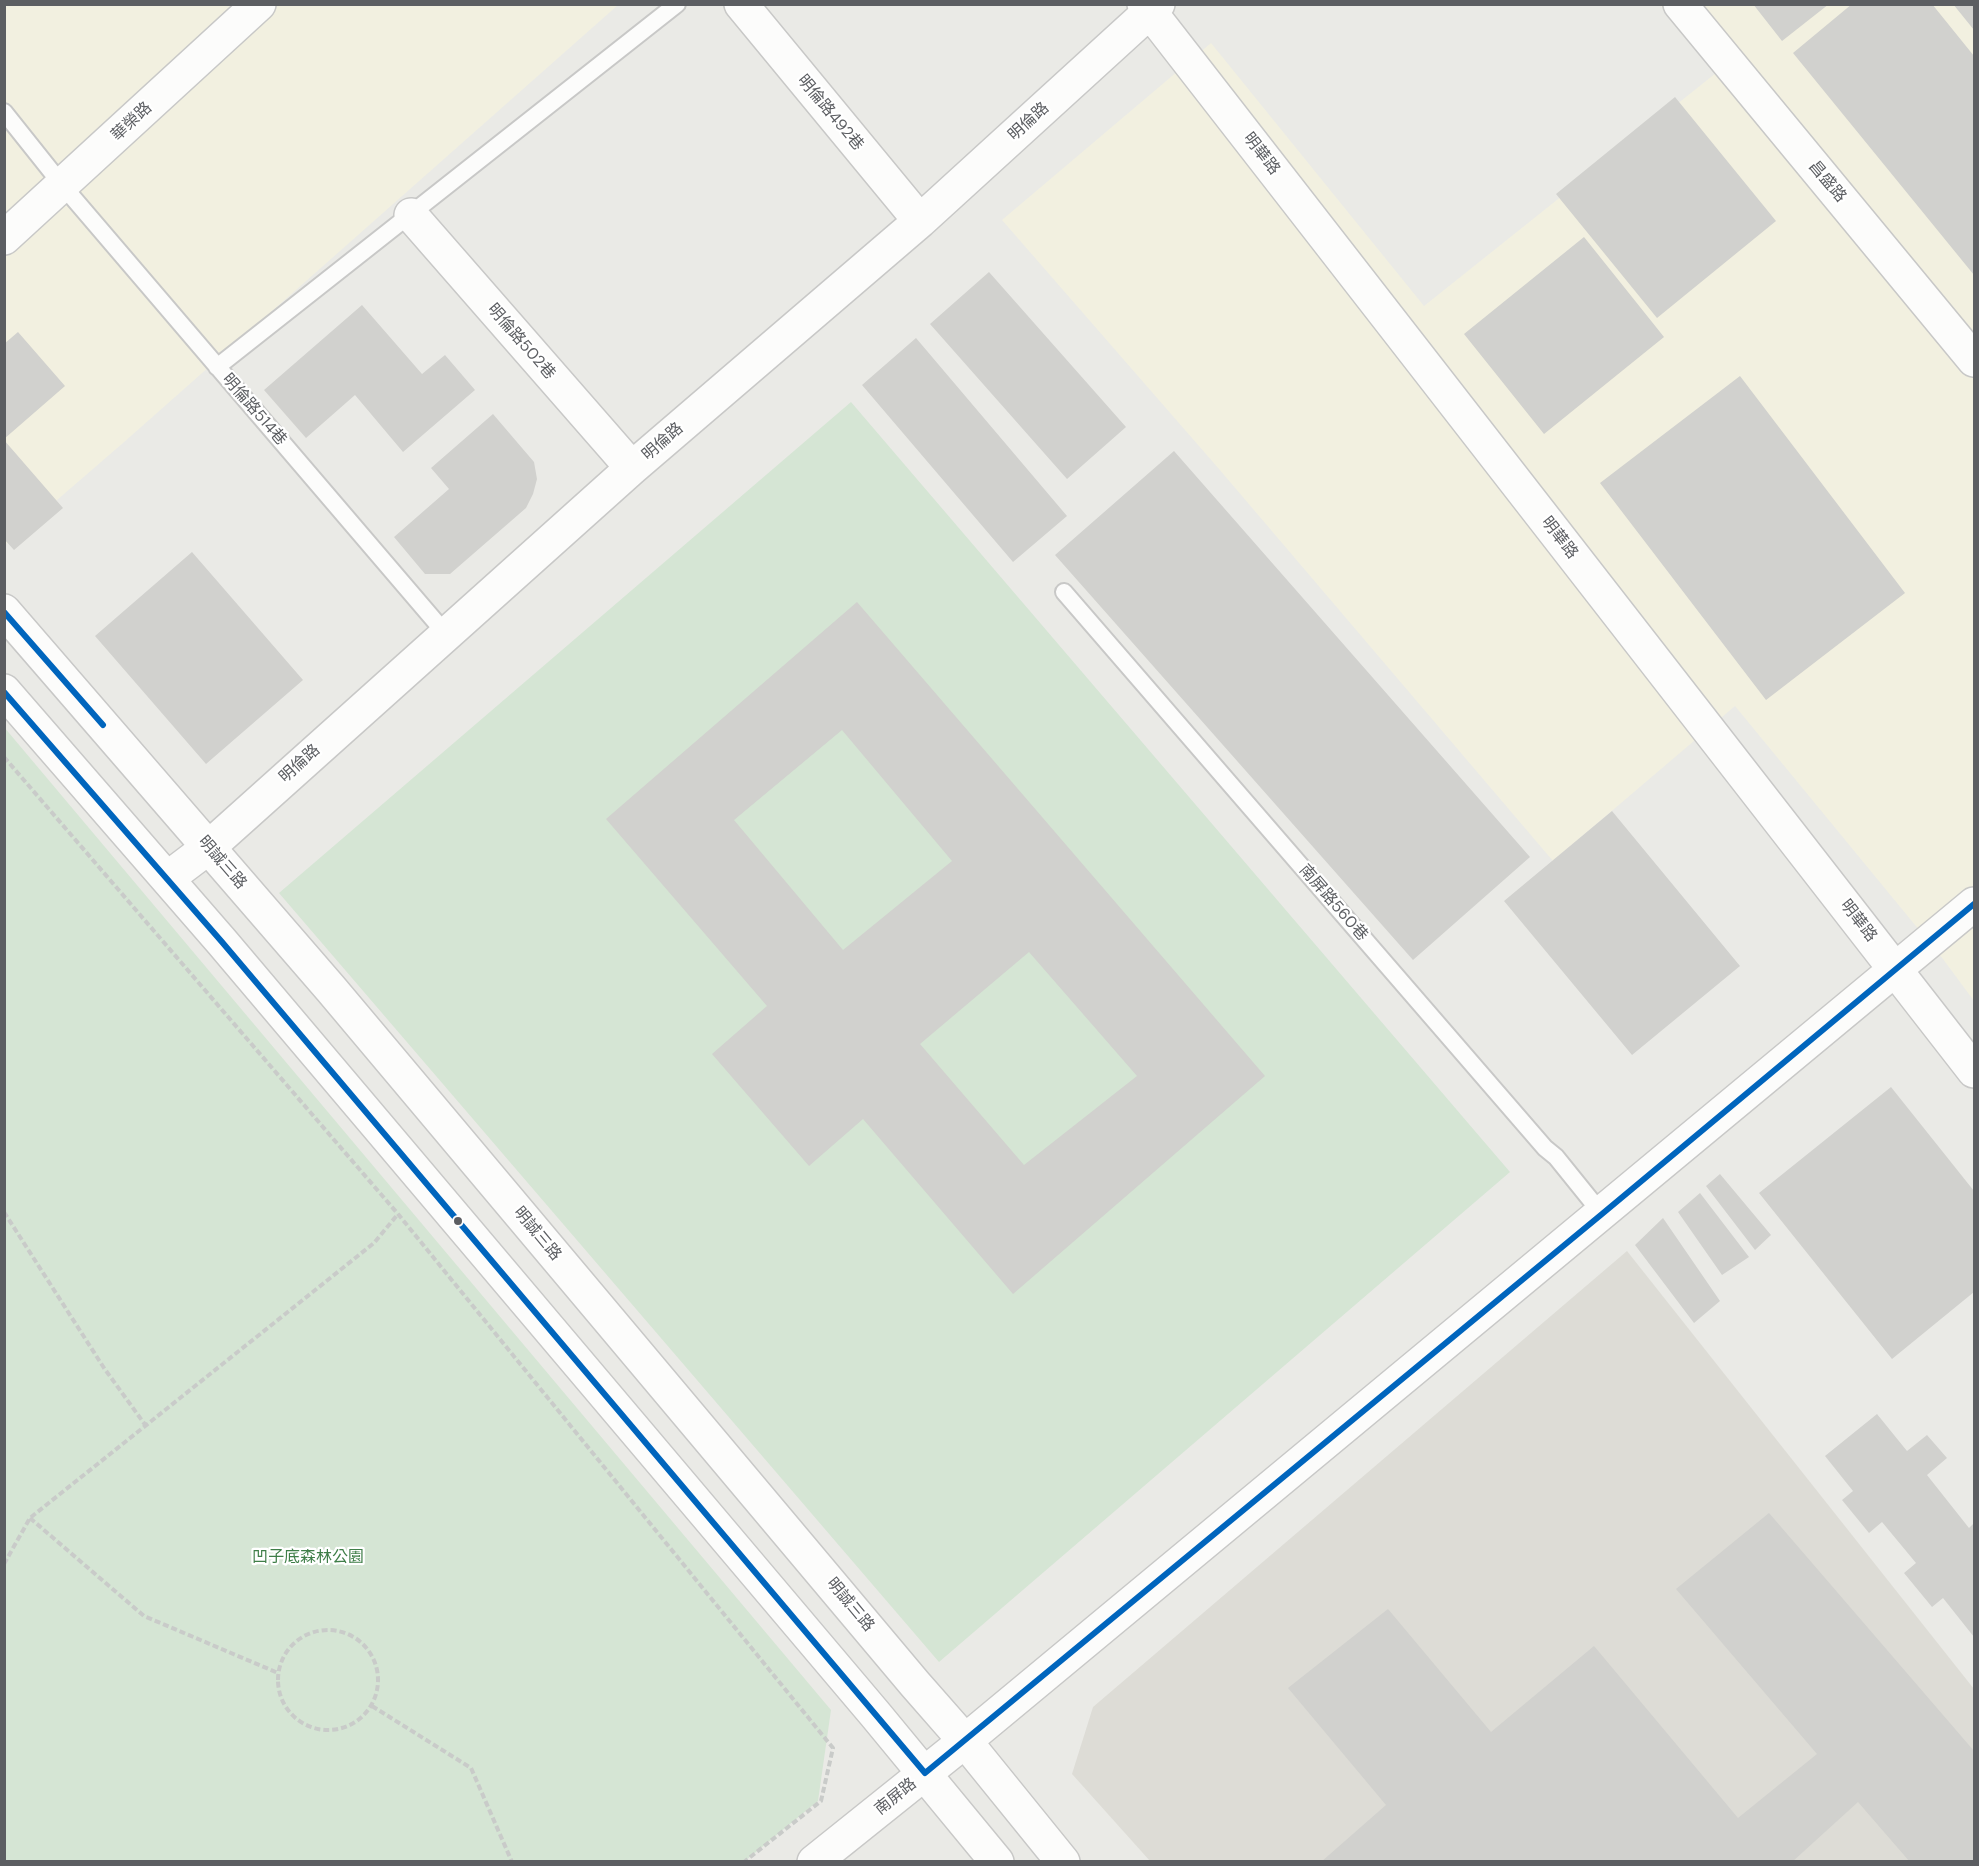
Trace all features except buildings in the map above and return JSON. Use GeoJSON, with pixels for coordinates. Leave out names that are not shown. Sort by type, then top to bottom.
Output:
{"type":"FeatureCollection","features":[{"type":"Feature","properties":{"kind":"street","name":"明倫路492巷"},"geometry":{"type":"LineString","coordinates":[[741,4],[920,221]]}},
{"type":"Feature","properties":{"kind":"street","name":"昌盛路"},"geometry":{"type":"LineString","coordinates":[[1680,4],[1974,360]]}},
{"type":"Feature","properties":{"kind":"street","name":"華榮路"},"geometry":{"type":"LineString","coordinates":[[4,238],[63,186],[252,7]]}},
{"type":"Feature","properties":{"kind":"street","name":"明倫路"},"geometry":{"type":"LineString","coordinates":[[168,878],[208,847],[632,468],[920,221],[1150,7]]}},
{"type":"Feature","properties":{"kind":"street","name":"明華路"},"geometry":{"type":"LineString","coordinates":[[1150,7],[1974,1071]]}},
{"type":"Feature","properties":{"kind":"street","name":"明倫路502巷"},"geometry":{"type":"LineString","coordinates":[[411,215],[632,468]]}},
{"type":"Feature","properties":{"kind":"street","name":"明誠三路"},"geometry":{"type":"LineString","coordinates":[[4,611],[208,847],[817,1565],[965,1741],[1062,1862]]}},
{"type":"Feature","properties":{"kind":"street"},"geometry":{"type":"LineString","coordinates":[[4,691],[168,878],[925,1773],[997,1862]]}},
{"type":"Feature","properties":{"kind":"street","name":"南屏路"},"geometry":{"type":"LineString","coordinates":[[814,1862],[965,1741],[1974,904]]}},
{"type":"Feature","properties":{"kind":"street"},"geometry":{"type":"LineString","coordinates":[[777,1598],[817,1565]]}},
{"type":"Feature","properties":{"kind":"lane"},"geometry":{"type":"LineString","coordinates":[[217,367],[677,4]]}},
{"type":"Feature","properties":{"kind":"lane","name":"明倫路514巷"},"geometry":{"type":"LineString","coordinates":[[4,112],[63,186],[446,634]]}},
{"type":"Feature","properties":{"kind":"lane","name":"南屏路560巷"},"geometry":{"type":"LineString","coordinates":[[1064,592],[1545,1148],[1556,1157],[1602,1214]]}},
{"type":"Feature","properties":{"kind":"path"},"geometry":{"type":"LineString","coordinates":[[4,757],[398,1214],[833,1748],[821,1801],[744,1862]]}},
{"type":"Feature","properties":{"kind":"path"},"geometry":{"type":"LineString","coordinates":[[4,1212],[78,1329],[146,1426]]}},
{"type":"Feature","properties":{"kind":"path"},"geometry":{"type":"LineString","coordinates":[[4,1564],[30,1518],[374,1243],[398,1214]]}},
{"type":"Feature","properties":{"kind":"path"},"geometry":{"type":"LineString","coordinates":[[30,1518],[144,1616],[278,1673]]}},
{"type":"Feature","properties":{"kind":"path"},"geometry":{"type":"LineString","coordinates":[[320,1629],[337,1629],[352,1635],[365,1645],[374,1658],[379,1674],[378,1690],[372,1706],[361,1718],[346,1728],[329,1730],[312,1728],[297,1720],[285,1706],[278,1690],[278,1673],[282,1657],[304,1634],[320,1629]]}},
{"type":"Feature","properties":{"kind":"path"},"geometry":{"type":"LineString","coordinates":[[372,1706],[471,1768],[512,1862]]}},
{"type":"Feature","properties":{"kind":"shaded area"},"geometry":{"type":"Polygon","coordinates":[[[5,5],[618,5],[5,545],[5,5]]]}},
{"type":"Feature","properties":{"kind":"shaded area"},"geometry":{"type":"Polygon","coordinates":[[[1660,5],[1974,5],[1974,1001],[1943,959],[1735,706],[1553,861],[1219,469],[1002,220],[1211,43],[1424,306],[1716,73],[1660,5]]]}},
{"type":"Feature","properties":{"kind":"shaded area"},"geometry":{"type":"Polygon","coordinates":[[[1627,1251],[1974,1689],[1974,1861],[1150,1861],[1072,1774],[1093,1707],[1627,1251]]]}},
{"type":"Feature","properties":{"kind":"green space"},"geometry":{"type":"Polygon","coordinates":[[[851,402],[1510,1172],[939,1662],[279,893],[851,402]]]}},
{"type":"Feature","properties":{"kind":"green space","name":"凹子底森林公園"},"geometry":{"type":"Polygon","coordinates":[[[4,727],[831,1710],[818,1801],[745,1861],[5,1861],[4,727]]]}},
{"type":"Feature","properties":{"kind":"transit line"},"geometry":{"type":"LineString","coordinates":[[4,612],[103,725]]}},
{"type":"Feature","properties":{"kind":"transit line"},"geometry":{"type":"LineString","coordinates":[[4,692],[222,942],[925,1773],[1974,904]]}}]}
